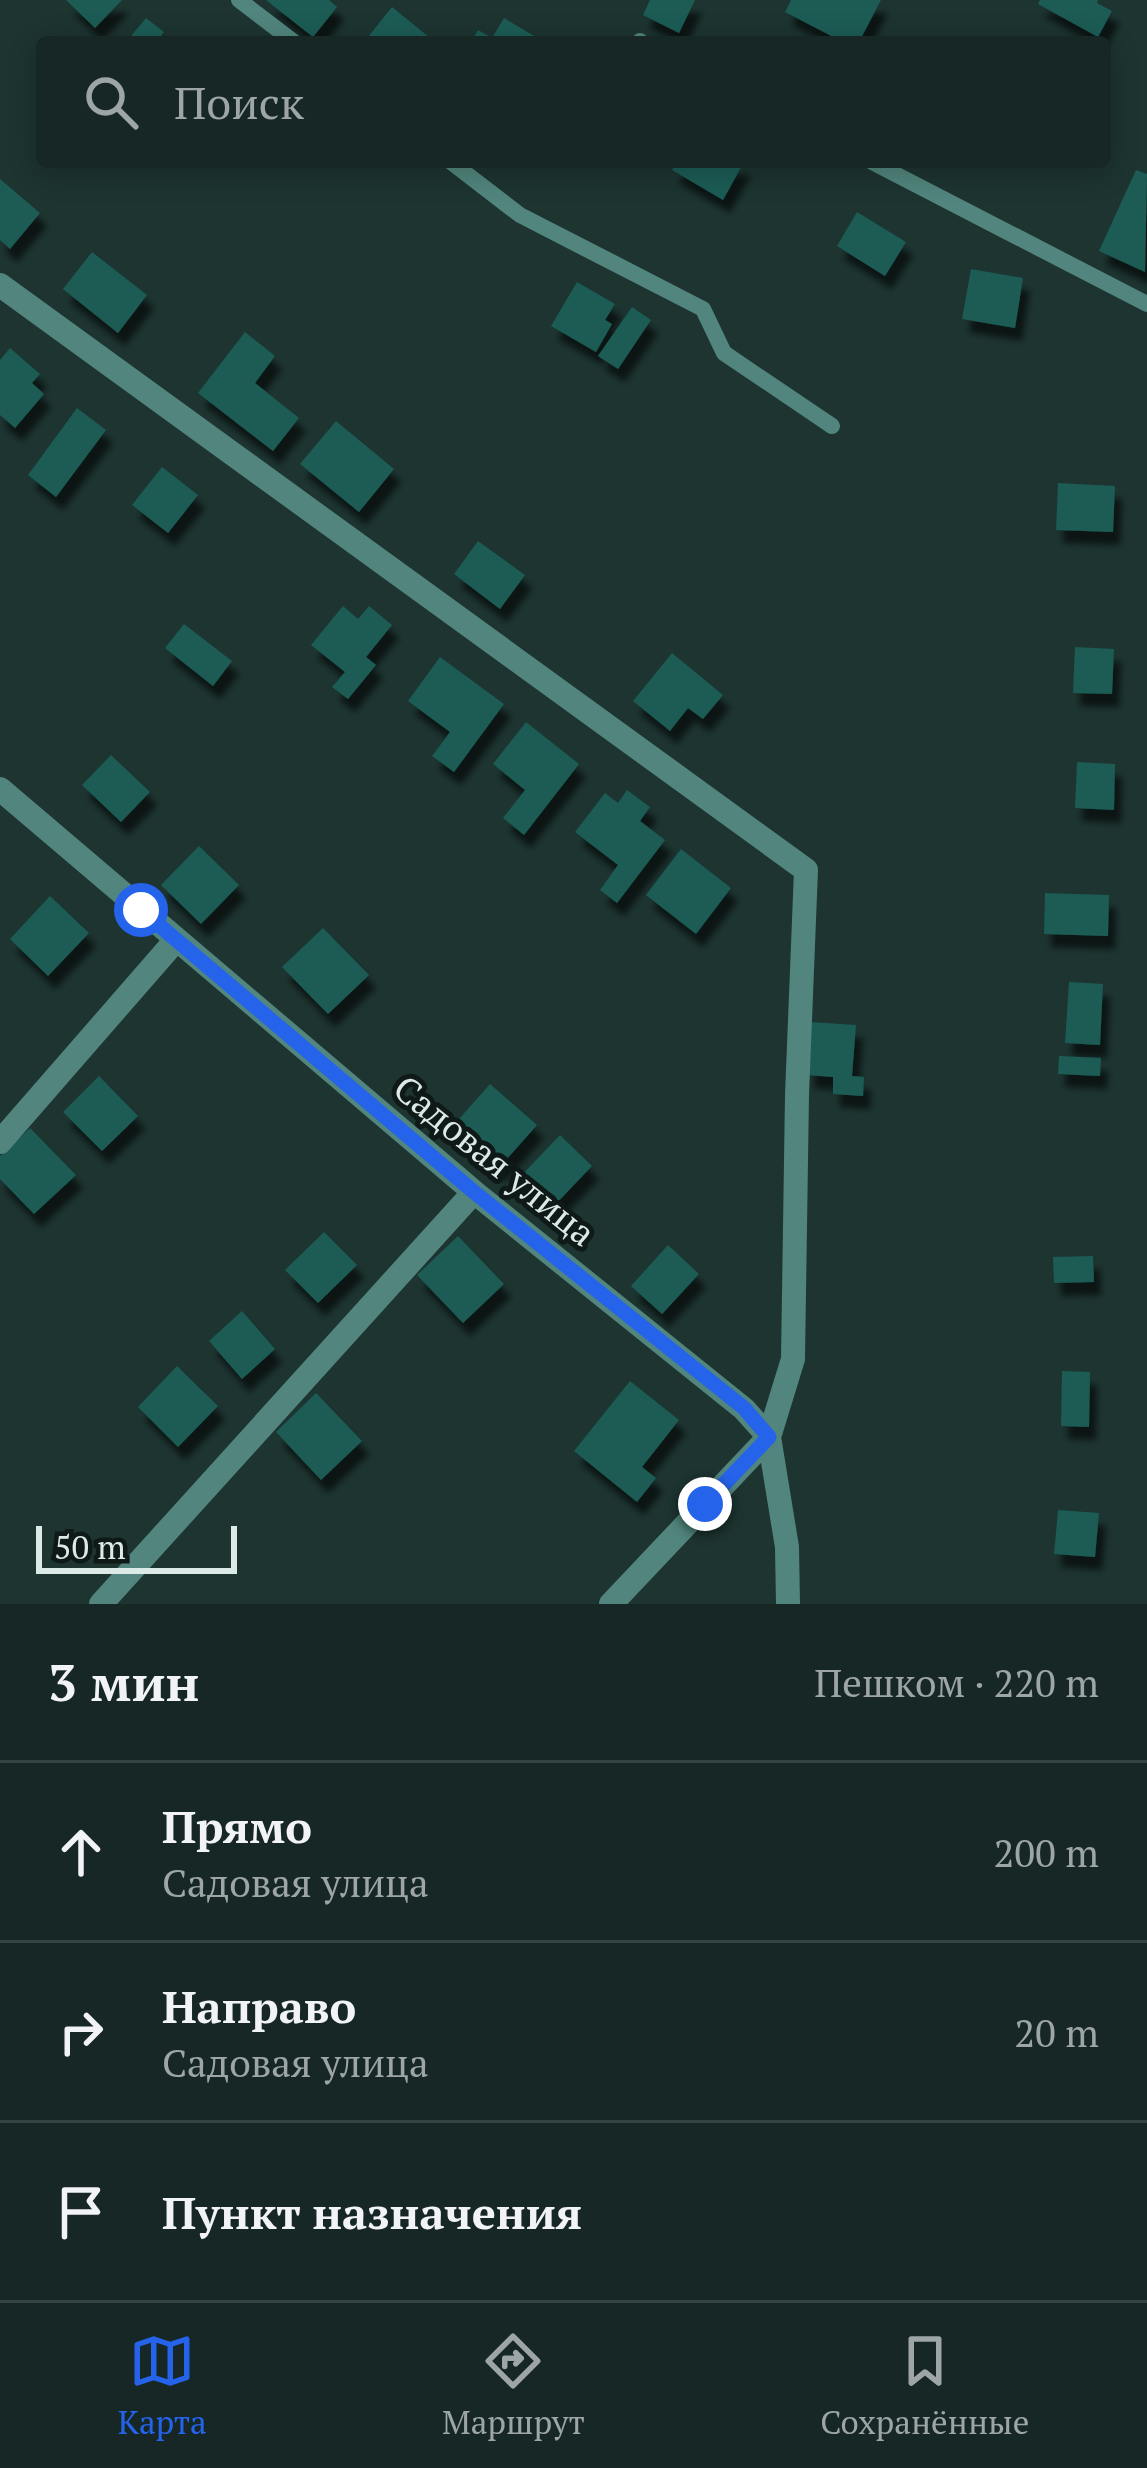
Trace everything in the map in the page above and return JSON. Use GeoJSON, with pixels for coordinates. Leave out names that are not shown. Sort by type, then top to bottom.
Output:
{"type":"FeatureCollection","features":[{"type":"Feature","properties":{"kind":"street"},"geometry":{"type":"LineString","coordinates":[[0,285],[806,870],[793,1359],[769,1437],[611,1604]]}},
{"type":"Feature","properties":{"kind":"street","name":"Садовая улица"},"geometry":{"type":"LineString","coordinates":[[0,789],[474,1192],[744,1408],[769,1437]]}},
{"type":"Feature","properties":{"kind":"street"},"geometry":{"type":"LineString","coordinates":[[0,1142],[176,940]]}},
{"type":"Feature","properties":{"kind":"street"},"geometry":{"type":"LineString","coordinates":[[101,1604],[474,1192]]}},
{"type":"Feature","properties":{"kind":"street"},"geometry":{"type":"LineString","coordinates":[[769,1437],[787,1547],[788,1604]]}},
{"type":"Feature","properties":{"kind":"lane"},"geometry":{"type":"LineString","coordinates":[[239,0],[286,36]]}},
{"type":"Feature","properties":{"kind":"lane"},"geometry":{"type":"LineString","coordinates":[[459,168],[520,215],[703,308],[724,353],[832,426]]}},
{"type":"Feature","properties":{"kind":"lane"},"geometry":{"type":"LineString","coordinates":[[884,168],[1147,304]]}},
{"type":"Feature","properties":{"kind":"building"},"geometry":{"type":"Polygon","coordinates":[[[66,0],[122,0],[95,28],[66,0]]]}},
{"type":"Feature","properties":{"kind":"building"},"geometry":{"type":"Polygon","coordinates":[[[266,0],[329,0],[337,7],[312,36],[266,0]]]}},
{"type":"Feature","properties":{"kind":"building"},"geometry":{"type":"Polygon","coordinates":[[[650,0],[695,0],[679,33],[643,15],[650,0]]]}},
{"type":"Feature","properties":{"kind":"building"},"geometry":{"type":"Polygon","coordinates":[[[791,0],[881,0],[862,36],[831,36],[785,12],[791,0]]]}},
{"type":"Feature","properties":{"kind":"building"},"geometry":{"type":"Polygon","coordinates":[[[1040,0],[1098,0],[1112,11],[1096,36],[1038,4],[1040,0]]]}},
{"type":"Feature","properties":{"kind":"building"},"geometry":{"type":"Polygon","coordinates":[[[392,7],[428,36],[369,36],[392,7]]]}},
{"type":"Feature","properties":{"kind":"building"},"geometry":{"type":"Polygon","coordinates":[[[146,18],[164,32],[161,36],[131,36],[146,18]]]}},
{"type":"Feature","properties":{"kind":"building"},"geometry":{"type":"Polygon","coordinates":[[[504,18],[534,36],[493,36],[504,18]]]}},
{"type":"Feature","properties":{"kind":"building"},"geometry":{"type":"Polygon","coordinates":[[[673,168],[741,168],[723,200],[673,168]]]}},
{"type":"Feature","properties":{"kind":"building"},"geometry":{"type":"Polygon","coordinates":[[[1136,170],[1147,174],[1145,272],[1099,251],[1136,170]]]}},
{"type":"Feature","properties":{"kind":"building"},"geometry":{"type":"Polygon","coordinates":[[[0,179],[40,213],[10,249],[0,240],[0,179]]]}},
{"type":"Feature","properties":{"kind":"building"},"geometry":{"type":"Polygon","coordinates":[[[857,212],[906,242],[885,276],[837,246],[857,212]]]}},
{"type":"Feature","properties":{"kind":"building"},"geometry":{"type":"Polygon","coordinates":[[[92,252],[147,295],[118,333],[63,289],[92,252]]]}},
{"type":"Feature","properties":{"kind":"building"},"geometry":{"type":"Polygon","coordinates":[[[971,269],[1023,278],[1015,328],[962,319],[971,269]]]}},
{"type":"Feature","properties":{"kind":"building"},"geometry":{"type":"Polygon","coordinates":[[[577,282],[615,304],[605,320],[612,324],[596,352],[551,326],[577,282]]]}},
{"type":"Feature","properties":{"kind":"building"},"geometry":{"type":"Polygon","coordinates":[[[632,307],[651,320],[618,369],[598,356],[632,307]]]}},
{"type":"Feature","properties":{"kind":"building"},"geometry":{"type":"Polygon","coordinates":[[[245,332],[275,356],[255,383],[299,418],[273,451],[198,393],[245,332]]]}},
{"type":"Feature","properties":{"kind":"building"},"geometry":{"type":"Polygon","coordinates":[[[10,348],[40,374],[32,383],[44,394],[15,428],[0,415],[0,360],[10,348]]]}},
{"type":"Feature","properties":{"kind":"building"},"geometry":{"type":"Polygon","coordinates":[[[77,408],[106,430],[56,497],[28,475],[77,408]]]}},
{"type":"Feature","properties":{"kind":"building"},"geometry":{"type":"Polygon","coordinates":[[[336,421],[394,469],[359,512],[300,464],[336,421]]]}},
{"type":"Feature","properties":{"kind":"building"},"geometry":{"type":"Polygon","coordinates":[[[162,467],[198,495],[168,533],[132,505],[162,467]]]}},
{"type":"Feature","properties":{"kind":"building"},"geometry":{"type":"Polygon","coordinates":[[[1058,483],[1115,486],[1113,532],[1056,530],[1058,483]]]}},
{"type":"Feature","properties":{"kind":"building"},"geometry":{"type":"Polygon","coordinates":[[[478,541],[525,575],[500,609],[454,574],[478,541]]]}},
{"type":"Feature","properties":{"kind":"building"},"geometry":{"type":"Polygon","coordinates":[[[343,606],[358,619],[369,606],[392,625],[366,657],[376,665],[348,699],[332,687],[345,672],[311,645],[343,606]]]}},
{"type":"Feature","properties":{"kind":"building"},"geometry":{"type":"Polygon","coordinates":[[[184,624],[232,661],[213,686],[165,648],[184,624]]]}},
{"type":"Feature","properties":{"kind":"building"},"geometry":{"type":"Polygon","coordinates":[[[1075,647],[1114,649],[1112,694],[1073,693],[1075,647]]]}},
{"type":"Feature","properties":{"kind":"building"},"geometry":{"type":"Polygon","coordinates":[[[672,653],[723,695],[703,719],[688,708],[670,731],[633,701],[672,653]]]}},
{"type":"Feature","properties":{"kind":"building"},"geometry":{"type":"Polygon","coordinates":[[[440,657],[504,704],[454,772],[432,756],[450,732],[408,701],[440,657]]]}},
{"type":"Feature","properties":{"kind":"building"},"geometry":{"type":"Polygon","coordinates":[[[526,722],[579,764],[524,835],[503,818],[525,790],[493,764],[526,722]]]}},
{"type":"Feature","properties":{"kind":"building"},"geometry":{"type":"Polygon","coordinates":[[[111,755],[150,792],[121,822],[82,785],[111,755]]]}},
{"type":"Feature","properties":{"kind":"building"},"geometry":{"type":"Polygon","coordinates":[[[1077,762],[1115,764],[1114,810],[1075,808],[1077,762]]]}},
{"type":"Feature","properties":{"kind":"building"},"geometry":{"type":"Polygon","coordinates":[[[627,790],[650,807],[640,821],[665,840],[617,903],[600,890],[618,865],[575,832],[605,793],[618,803],[627,790]]]}},
{"type":"Feature","properties":{"kind":"building"},"geometry":{"type":"Polygon","coordinates":[[[199,846],[239,885],[201,924],[161,885],[199,846]]]}},
{"type":"Feature","properties":{"kind":"building"},"geometry":{"type":"Polygon","coordinates":[[[681,849],[731,888],[696,934],[646,895],[681,849]]]}},
{"type":"Feature","properties":{"kind":"building"},"geometry":{"type":"Polygon","coordinates":[[[1045,893],[1109,895],[1108,936],[1044,934],[1045,893]]]}},
{"type":"Feature","properties":{"kind":"building"},"geometry":{"type":"Polygon","coordinates":[[[50,896],[89,933],[48,976],[10,939],[50,896]]]}},
{"type":"Feature","properties":{"kind":"building"},"geometry":{"type":"Polygon","coordinates":[[[323,928],[369,975],[328,1014],[282,967],[323,928]]]}},
{"type":"Feature","properties":{"kind":"building"},"geometry":{"type":"Polygon","coordinates":[[[1069,982],[1103,984],[1100,1045],[1065,1043],[1069,982]]]}},
{"type":"Feature","properties":{"kind":"building"},"geometry":{"type":"Polygon","coordinates":[[[810,1022],[856,1025],[852,1076],[864,1077],[863,1096],[833,1094],[833,1077],[807,1075],[810,1022]]]}},
{"type":"Feature","properties":{"kind":"building"},"geometry":{"type":"Polygon","coordinates":[[[1059,1056],[1101,1058],[1100,1076],[1058,1074],[1059,1056]]]}},
{"type":"Feature","properties":{"kind":"building"},"geometry":{"type":"Polygon","coordinates":[[[99,1076],[138,1116],[102,1151],[63,1112],[99,1076]]]}},
{"type":"Feature","properties":{"kind":"building"},"geometry":{"type":"Polygon","coordinates":[[[490,1084],[537,1125],[498,1169],[451,1128],[490,1084]]]}},
{"type":"Feature","properties":{"kind":"building"},"geometry":{"type":"Polygon","coordinates":[[[30,1128],[76,1175],[34,1214],[0,1179],[0,1156],[30,1128]]]}},
{"type":"Feature","properties":{"kind":"building"},"geometry":{"type":"Polygon","coordinates":[[[560,1135],[592,1166],[551,1209],[519,1178],[560,1135]]]}},
{"type":"Feature","properties":{"kind":"building"},"geometry":{"type":"Polygon","coordinates":[[[324,1232],[357,1265],[318,1303],[285,1270],[324,1232]]]}},
{"type":"Feature","properties":{"kind":"building"},"geometry":{"type":"Polygon","coordinates":[[[458,1236],[504,1284],[463,1323],[417,1275],[458,1236]]]}},
{"type":"Feature","properties":{"kind":"building"},"geometry":{"type":"Polygon","coordinates":[[[668,1245],[699,1274],[662,1314],[631,1286],[668,1245]]]}},
{"type":"Feature","properties":{"kind":"building"},"geometry":{"type":"Polygon","coordinates":[[[1093,1256],[1094,1282],[1054,1283],[1053,1257],[1093,1256]]]}},
{"type":"Feature","properties":{"kind":"building"},"geometry":{"type":"Polygon","coordinates":[[[242,1311],[275,1349],[242,1379],[209,1341],[242,1311]]]}},
{"type":"Feature","properties":{"kind":"building"},"geometry":{"type":"Polygon","coordinates":[[[177,1366],[218,1406],[178,1447],[138,1407],[177,1366]]]}},
{"type":"Feature","properties":{"kind":"building"},"geometry":{"type":"Polygon","coordinates":[[[1062,1371],[1090,1372],[1089,1427],[1061,1426],[1062,1371]]]}},
{"type":"Feature","properties":{"kind":"building"},"geometry":{"type":"Polygon","coordinates":[[[630,1381],[679,1420],[642,1467],[656,1478],[637,1502],[574,1451],[630,1381]]]}},
{"type":"Feature","properties":{"kind":"building"},"geometry":{"type":"Polygon","coordinates":[[[316,1393],[362,1441],[321,1480],[276,1432],[316,1393]]]}},
{"type":"Feature","properties":{"kind":"building"},"geometry":{"type":"Polygon","coordinates":[[[1058,1510],[1099,1513],[1095,1557],[1054,1554],[1058,1510]]]}},
{"type":"Feature","properties":{"kind":"route"},"geometry":{"type":"LineString","coordinates":[[141,910],[474,1192],[744,1408],[769,1437],[705,1504]]}}]}
